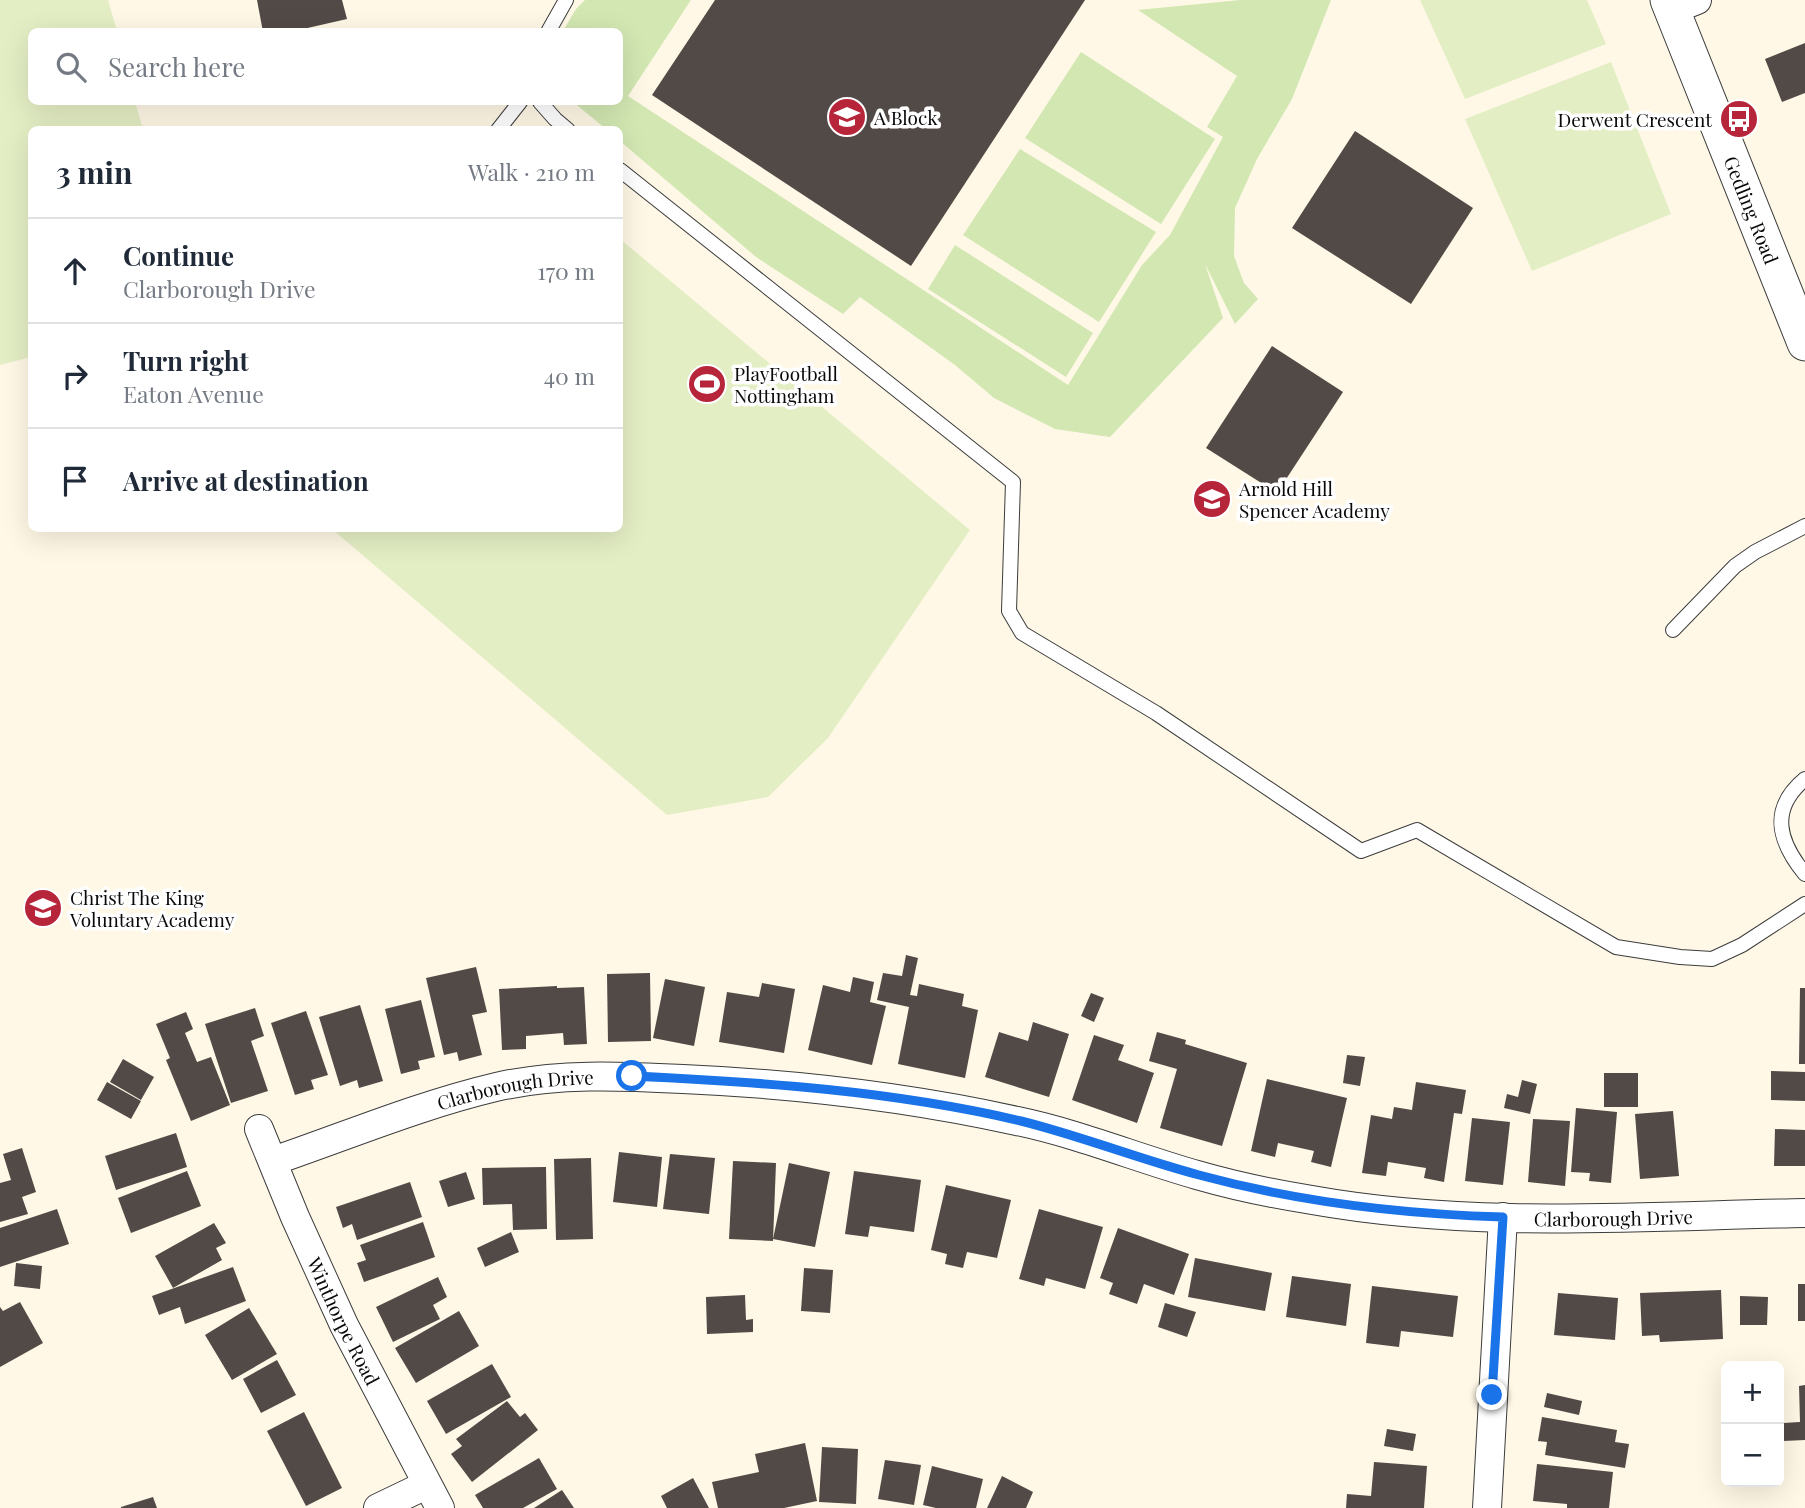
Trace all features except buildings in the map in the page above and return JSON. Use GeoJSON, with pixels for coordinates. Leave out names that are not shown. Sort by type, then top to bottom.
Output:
{"type":"FeatureCollection","features":[{"type":"Feature","properties":{"kind":"street","name":"Gedling Road"},"geometry":{"type":"LineString","coordinates":[[1679,3],[1805,343]]}},
{"type":"Feature","properties":{"kind":"street","name":"Clarborough Drive"},"geometry":{"type":"LineString","coordinates":[[272,1161],[442,1103],[498,1087],[558,1078],[645,1077],[741,1082],[844,1092],[938,1106],[1019,1121],[1197,1175],[1269,1192],[1385,1210],[1503,1217],[1805,1213]]}},
{"type":"Feature","properties":{"kind":"street","name":"Winthorpe Road"},"geometry":{"type":"LineString","coordinates":[[259,1129],[344,1325],[433,1496]]}},
{"type":"Feature","properties":{"kind":"street"},"geometry":{"type":"LineString","coordinates":[[1487,1508],[1503,1217]]}},
{"type":"Feature","properties":{"kind":"street"},"geometry":{"type":"LineString","coordinates":[[378,1508],[433,1496]]}},
{"type":"Feature","properties":{"kind":"lane"},"geometry":{"type":"LineString","coordinates":[[550,28],[566,0]]}},
{"type":"Feature","properties":{"kind":"lane"},"geometry":{"type":"LineString","coordinates":[[501,126],[518,105]]}},
{"type":"Feature","properties":{"kind":"lane"},"geometry":{"type":"LineString","coordinates":[[543,105],[563,126]]}},
{"type":"Feature","properties":{"kind":"lane"},"geometry":{"type":"LineString","coordinates":[[623,172],[1013,482],[1009,611],[1022,633],[1156,713],[1361,851],[1418,830],[1616,947],[1680,957],[1712,959],[1742,945],[1805,904]]}},
{"type":"Feature","properties":{"kind":"lane"},"geometry":{"type":"LineString","coordinates":[[1673,630],[1735,566],[1755,552],[1805,526]]}},
{"type":"Feature","properties":{"kind":"lane"},"geometry":{"type":"LineString","coordinates":[[1805,779],[1793,789],[1781,811],[1782,831],[1790,855],[1805,874]]}},
{"type":"Feature","properties":{"kind":"green space"},"geometry":{"type":"Polygon","coordinates":[[[0,0],[108,0],[116,28],[28,28],[28,105],[136,105],[142,126],[28,126],[28,358],[0,365],[0,0]]]}},
{"type":"Feature","properties":{"kind":"green space"},"geometry":{"type":"Polygon","coordinates":[[[585,0],[691,0],[628,96],[1068,385],[1142,265],[1170,235],[1223,137],[1207,127],[1237,76],[1138,10],[1240,0],[1331,0],[1292,99],[1257,159],[1235,208],[1234,256],[1244,283],[1258,299],[1235,324],[1205,264],[1223,318],[1110,437],[1055,429],[994,398],[955,365],[860,297],[843,314],[756,257],[623,144],[623,126],[602,126],[577,105],[623,105],[623,28],[565,28],[585,0]]]}},
{"type":"Feature","properties":{"kind":"green space"},"geometry":{"type":"Polygon","coordinates":[[[1420,0],[1587,0],[1606,44],[1465,99],[1420,0]]]}},
{"type":"Feature","properties":{"kind":"green space"},"geometry":{"type":"Polygon","coordinates":[[[1081,52],[1215,139],[1161,224],[1025,138],[1081,52]]]}},
{"type":"Feature","properties":{"kind":"green space"},"geometry":{"type":"Polygon","coordinates":[[[1611,62],[1671,214],[1532,271],[1465,119],[1611,62]]]}},
{"type":"Feature","properties":{"kind":"green space"},"geometry":{"type":"Polygon","coordinates":[[[1020,149],[1156,232],[1099,322],[963,235],[1020,149]]]}},
{"type":"Feature","properties":{"kind":"green space","name":"PlayFootball Nottingham"},"geometry":{"type":"Polygon","coordinates":[[[623,241],[970,530],[828,738],[768,797],[667,815],[336,532],[623,532],[623,241]]]}},
{"type":"Feature","properties":{"kind":"green space"},"geometry":{"type":"Polygon","coordinates":[[[955,245],[1093,333],[1066,377],[928,289],[955,245]]]}},
{"type":"Feature","properties":{"kind":"place","name":"A Block"},"geometry":{"type":"Point","coordinates":[847,117]}},
{"type":"Feature","properties":{"kind":"place","name":"Derwent Crescent"},"geometry":{"type":"Point","coordinates":[1739,119]}},
{"type":"Feature","properties":{"kind":"place","name":"PlayFootball Nottingham"},"geometry":{"type":"Point","coordinates":[707,384]}},
{"type":"Feature","properties":{"kind":"place","name":"Arnold Hill Spencer Academy"},"geometry":{"type":"Point","coordinates":[1212,499]}},
{"type":"Feature","properties":{"kind":"place","name":"Christ The King Voluntary Academy"},"geometry":{"type":"Point","coordinates":[43,908]}},
{"type":"Feature","properties":{"kind":"route"},"geometry":{"type":"LineString","coordinates":[[632,1076],[728,1081],[844,1092],[938,1106],[1019,1121],[1197,1175],[1258,1190],[1385,1210],[1503,1217],[1492,1395]]}}]}
